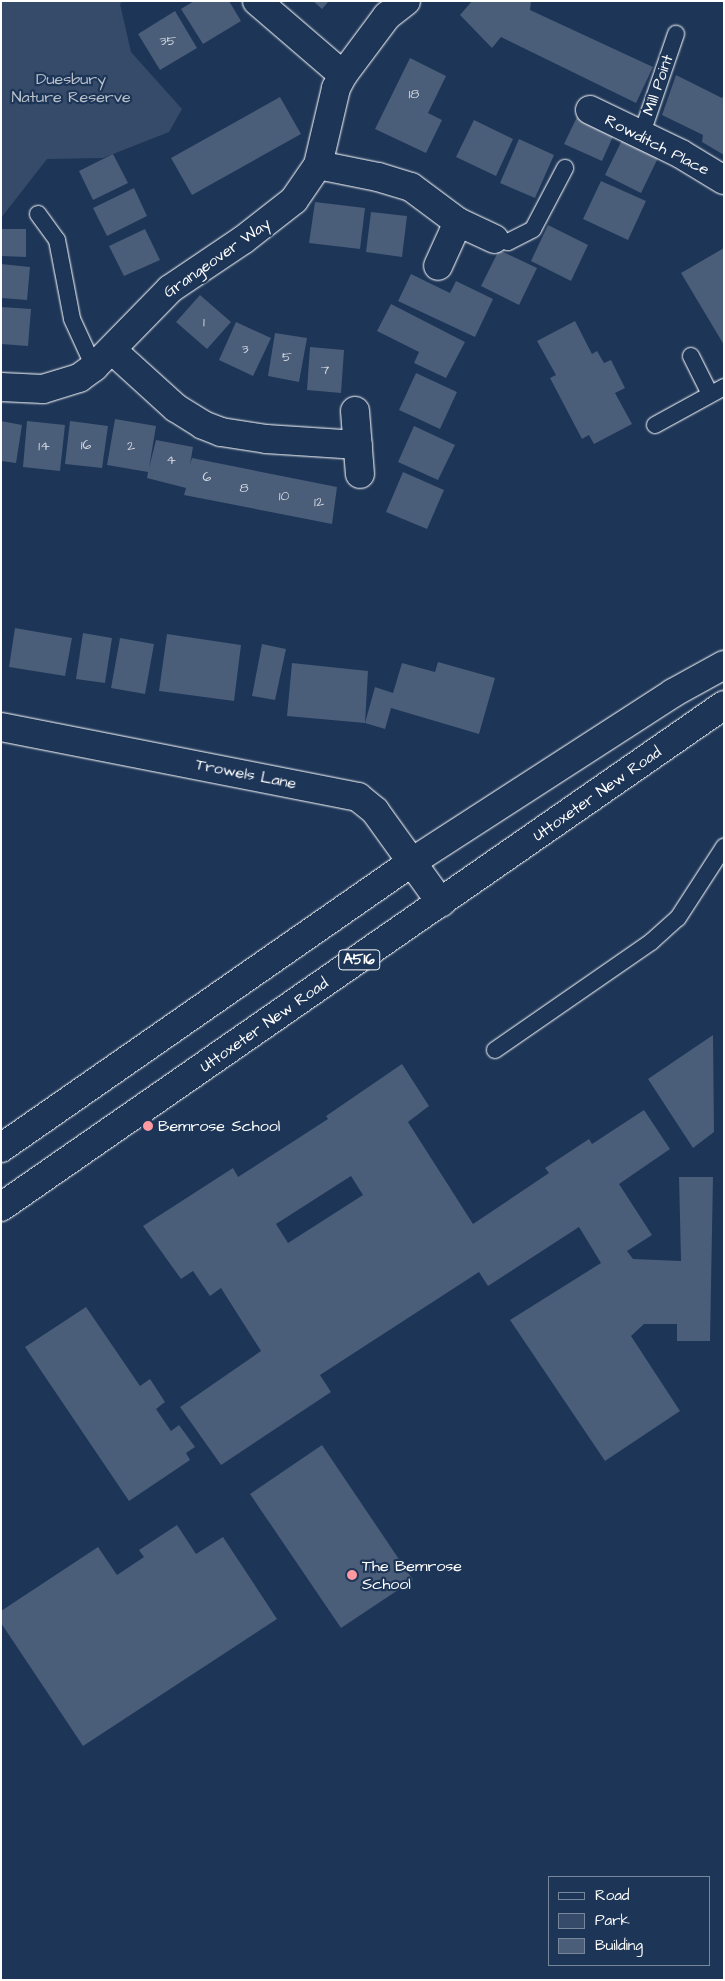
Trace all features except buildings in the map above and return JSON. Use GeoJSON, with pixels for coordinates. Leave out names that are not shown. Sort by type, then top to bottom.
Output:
{"type":"FeatureCollection","features":[{"type":"Feature","properties":{"kind":"street"},"geometry":{"type":"LineString","coordinates":[[256,1],[343,74]]}},
{"type":"Feature","properties":{"kind":"street","name":"Grangeover Way"},"geometry":{"type":"LineString","coordinates":[[1,387],[43,389],[74,381],[103,359],[170,289],[243,240],[294,200],[318,165],[336,88],[343,74],[387,16],[406,1]]}},
{"type":"Feature","properties":{"kind":"street","name":"Rowditch Place"},"geometry":{"type":"LineString","coordinates":[[590,110],[681,154],[724,180]]}},
{"type":"Feature","properties":{"kind":"street"},"geometry":{"type":"LineString","coordinates":[[318,165],[378,176],[411,187],[458,222],[494,239]]}},
{"type":"Feature","properties":{"kind":"street"},"geometry":{"type":"LineString","coordinates":[[438,266],[458,222]]}},
{"type":"Feature","properties":{"kind":"street"},"geometry":{"type":"LineString","coordinates":[[103,359],[176,408],[212,428],[266,439],[358,445]]}},
{"type":"Feature","properties":{"kind":"street"},"geometry":{"type":"LineString","coordinates":[[355,411],[360,474]]}},
{"type":"Feature","properties":{"kind":"street"},"geometry":{"type":"LineString","coordinates":[[1,1148],[412,862],[673,693],[724,665]]}},
{"type":"Feature","properties":{"kind":"street","name":"Uttoxeter New Road"},"geometry":{"type":"LineString","coordinates":[[1,1207],[442,903],[724,705]]}},
{"type":"Feature","properties":{"kind":"street","name":"Trowels Lane"},"geometry":{"type":"LineString","coordinates":[[1,727],[346,792],[358,796],[375,811],[442,903]]}},
{"type":"Feature","properties":{"kind":"lane","name":"Mill Point"},"geometry":{"type":"LineString","coordinates":[[641,136],[676,34]]}},
{"type":"Feature","properties":{"kind":"lane"},"geometry":{"type":"LineString","coordinates":[[494,239],[508,242],[533,229],[565,168]]}},
{"type":"Feature","properties":{"kind":"lane"},"geometry":{"type":"LineString","coordinates":[[38,214],[57,240],[72,319],[103,359]]}},
{"type":"Feature","properties":{"kind":"lane"},"geometry":{"type":"LineString","coordinates":[[655,426],[717,390],[691,356]]}},
{"type":"Feature","properties":{"kind":"lane"},"geometry":{"type":"LineString","coordinates":[[495,1050],[650,942],[678,918],[724,847]]}},
{"type":"Feature","properties":{"kind":"green space","name":"Duesbury Nature Reserve"},"geometry":{"type":"Polygon","coordinates":[[[1,1],[123,1],[120,4],[131,52],[182,109],[169,132],[103,158],[47,159],[1,218],[1,1]]]}},
{"type":"Feature","properties":{"kind":"place","name":"Bemrose School"},"geometry":{"type":"Point","coordinates":[148,1126]}},
{"type":"Feature","properties":{"kind":"place","name":"The Bemrose School"},"geometry":{"type":"Point","coordinates":[352,1575]}}]}
